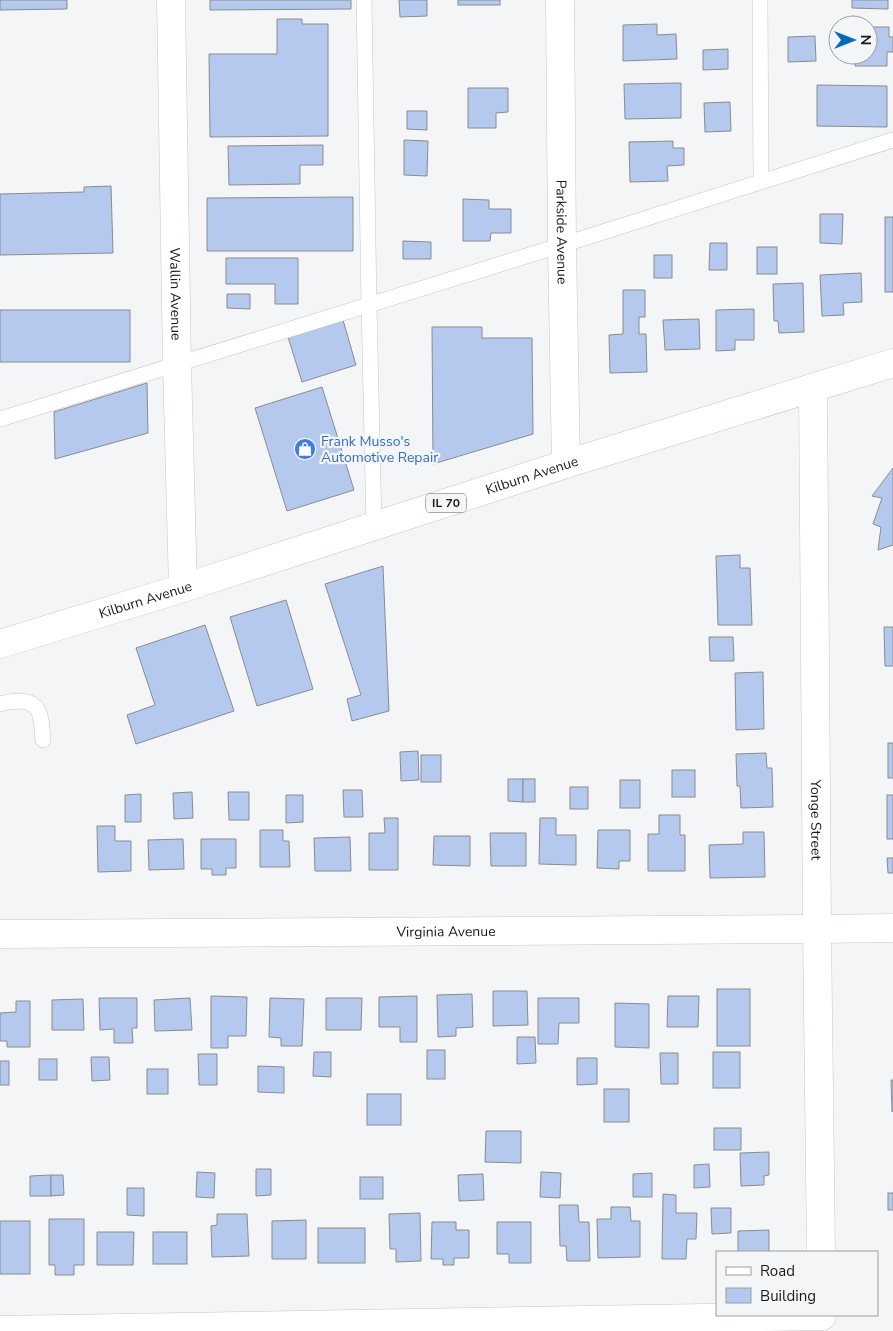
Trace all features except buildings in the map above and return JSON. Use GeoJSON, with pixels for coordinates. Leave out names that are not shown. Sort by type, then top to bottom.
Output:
{"type":"FeatureCollection","features":[{"type":"Feature","properties":{"kind":"street","name":"Wallin Avenue"},"geometry":{"type":"LineString","coordinates":[[171,0],[183,588]]}},
{"type":"Feature","properties":{"kind":"street","name":"Parkside Avenue"},"geometry":{"type":"LineString","coordinates":[[560,0],[566,464]]}},
{"type":"Feature","properties":{"kind":"street","name":"Kilburn Avenue"},"geometry":{"type":"LineString","coordinates":[[0,644],[183,588],[566,464],[893,363]]}},
{"type":"Feature","properties":{"kind":"street","name":"Yonge Street"},"geometry":{"type":"LineString","coordinates":[[813,388],[821,1251]]}},
{"type":"Feature","properties":{"kind":"street","name":"Virginia Avenue"},"geometry":{"type":"LineString","coordinates":[[0,934],[893,928]]}},
{"type":"Feature","properties":{"kind":"street"},"geometry":{"type":"LineString","coordinates":[[0,1330],[822,1321]]}},
{"type":"Feature","properties":{"kind":"lane"},"geometry":{"type":"LineString","coordinates":[[364,0],[374,526]]}},
{"type":"Feature","properties":{"kind":"lane"},"geometry":{"type":"LineString","coordinates":[[760,0],[761,180]]}},
{"type":"Feature","properties":{"kind":"lane"},"geometry":{"type":"LineString","coordinates":[[0,419],[562,245],[761,180],[893,140]]}},
{"type":"Feature","properties":{"kind":"lane"},"geometry":{"type":"LineString","coordinates":[[0,704],[17,701],[33,704],[37,707],[43,740]]}},
{"type":"Feature","properties":{"kind":"place","name":"Frank Musso's Automotive Repair"},"geometry":{"type":"Point","coordinates":[305,449]}}]}
